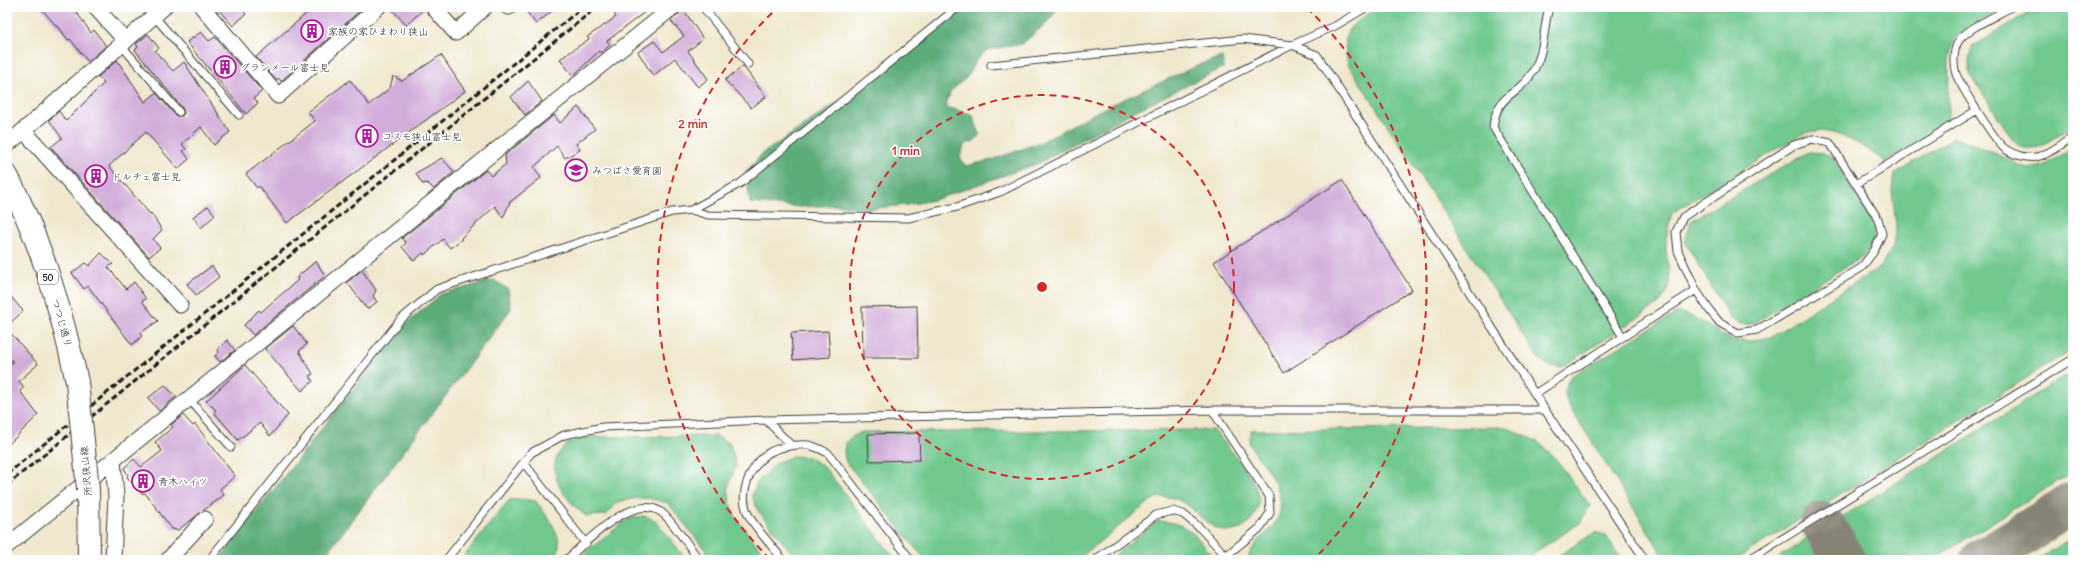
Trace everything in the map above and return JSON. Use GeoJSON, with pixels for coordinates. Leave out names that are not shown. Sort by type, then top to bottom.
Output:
{"type":"FeatureCollection","features":[{"type":"Feature","properties":{"kind":"main road","name":"つつじ通り"},"geometry":{"type":"LineString","coordinates":[[7,176],[41,255],[68,340],[77,382]]}},
{"type":"Feature","properties":{"kind":"main road","name":"所沢狭山線"},"geometry":{"type":"LineString","coordinates":[[77,382],[88,489],[89,560]]}},
{"type":"Feature","properties":{"kind":"street"},"geometry":{"type":"LineString","coordinates":[[95,7],[123,43]]}},
{"type":"Feature","properties":{"kind":"street"},"geometry":{"type":"LineString","coordinates":[[202,7],[278,96],[378,7]]}},
{"type":"Feature","properties":{"kind":"street"},"geometry":{"type":"LineString","coordinates":[[434,7],[456,33],[485,7]]}},
{"type":"Feature","properties":{"kind":"street"},"geometry":{"type":"LineString","coordinates":[[7,546],[674,7]]}},
{"type":"Feature","properties":{"kind":"street"},"geometry":{"type":"LineString","coordinates":[[7,146],[159,11]]}},
{"type":"Feature","properties":{"kind":"street"},"geometry":{"type":"LineString","coordinates":[[24,131],[180,306]]}},
{"type":"Feature","properties":{"kind":"street"},"geometry":{"type":"LineString","coordinates":[[113,461],[116,496],[113,560]]}},
{"type":"Feature","properties":{"kind":"street"},"geometry":{"type":"LineString","coordinates":[[168,560],[205,519]]}},
{"type":"Feature","properties":{"kind":"lane"},"geometry":{"type":"LineString","coordinates":[[703,7],[748,64]]}},
{"type":"Feature","properties":{"kind":"lane"},"geometry":{"type":"LineString","coordinates":[[209,560],[400,320],[437,289],[672,212],[690,210],[741,183],[958,7]]}},
{"type":"Feature","properties":{"kind":"lane"},"geometry":{"type":"LineString","coordinates":[[690,210],[708,215],[908,218],[957,207],[1000,192],[1292,45],[1335,26],[1367,7]]}},
{"type":"Feature","properties":{"kind":"lane"},"geometry":{"type":"LineString","coordinates":[[1549,7],[1544,27],[1542,53],[1532,74],[1502,103],[1495,113],[1493,127],[1623,337]]}},
{"type":"Feature","properties":{"kind":"lane"},"geometry":{"type":"LineString","coordinates":[[2011,7],[1969,31],[1958,41],[1953,59],[1956,74],[1977,110],[2004,148],[2017,155],[2035,157],[2051,151],[2073,138]]}},
{"type":"Feature","properties":{"kind":"lane"},"geometry":{"type":"LineString","coordinates":[[159,11],[239,116]]}},
{"type":"Feature","properties":{"kind":"lane"},"geometry":{"type":"LineString","coordinates":[[992,65],[1243,39],[1292,45],[1317,55],[1536,393],[1545,410],[1645,560]]}},
{"type":"Feature","properties":{"kind":"lane"},"geometry":{"type":"LineString","coordinates":[[123,43],[179,112]]}},
{"type":"Feature","properties":{"kind":"lane"},"geometry":{"type":"LineString","coordinates":[[1856,184],[1977,110]]}},
{"type":"Feature","properties":{"kind":"lane"},"geometry":{"type":"LineString","coordinates":[[1812,139],[1830,143],[1878,219],[1882,234],[1874,251],[1861,268],[1757,330],[1738,333],[1720,323],[1696,290],[1678,252],[1676,232],[1683,217],[1794,145],[1812,139]]}},
{"type":"Feature","properties":{"kind":"lane"},"geometry":{"type":"LineString","coordinates":[[1536,393],[1696,290]]}},
{"type":"Feature","properties":{"kind":"lane"},"geometry":{"type":"LineString","coordinates":[[1748,560],[2073,359]]}},
{"type":"Feature","properties":{"kind":"lane"},"geometry":{"type":"LineString","coordinates":[[189,399],[232,447]]}},
{"type":"Feature","properties":{"kind":"lane"},"geometry":{"type":"LineString","coordinates":[[446,560],[531,453],[564,435],[603,427],[766,420],[1212,410],[1545,410]]}},
{"type":"Feature","properties":{"kind":"lane"},"geometry":{"type":"LineString","coordinates":[[1095,560],[1156,515],[1172,511],[1184,514],[1229,558],[1260,528],[1270,513],[1269,496],[1212,410]]}},
{"type":"Feature","properties":{"kind":"lane"},"geometry":{"type":"LineString","coordinates":[[766,420],[791,445]]}},
{"type":"Feature","properties":{"kind":"lane"},"geometry":{"type":"LineString","coordinates":[[783,560],[748,514],[743,497],[747,481],[756,465],[768,454],[791,445],[810,445],[828,453],[911,560]]}},
{"type":"Feature","properties":{"kind":"lane"},"geometry":{"type":"LineString","coordinates":[[524,463],[586,544]]}},
{"type":"Feature","properties":{"kind":"lane"},"geometry":{"type":"LineString","coordinates":[[566,560],[620,514],[636,509],[649,508],[662,512],[700,560]]}},
{"type":"Feature","properties":{"kind":"green space"},"geometry":{"type":"Polygon","coordinates":[[[957,7],[1059,7],[1047,23],[1022,44],[987,50],[976,61],[966,78],[951,91],[945,107],[972,114],[980,134],[973,142],[965,144],[960,156],[965,166],[992,160],[1041,142],[1100,110],[1201,64],[1222,57],[1224,67],[1129,114],[1039,163],[934,200],[907,205],[868,209],[841,205],[800,207],[750,203],[746,172],[762,154],[852,93],[957,7]]]}},
{"type":"Feature","properties":{"kind":"green space"},"geometry":{"type":"Polygon","coordinates":[[[1380,7],[2004,7],[1954,38],[1949,61],[1948,122],[1885,162],[1855,142],[1837,134],[1814,131],[1802,134],[1672,213],[1667,232],[1666,244],[1669,275],[1668,289],[1659,304],[1562,367],[1554,367],[1542,361],[1536,355],[1348,64],[1346,42],[1347,34],[1350,28],[1362,18],[1380,7]]]}},
{"type":"Feature","properties":{"kind":"green space"},"geometry":{"type":"Polygon","coordinates":[[[2037,7],[2073,7],[2073,126],[2045,144],[2029,149],[2020,146],[2013,140],[1969,72],[1969,59],[1972,47],[2037,7]]]}},
{"type":"Feature","properties":{"kind":"green space"},"geometry":{"type":"Polygon","coordinates":[[[1953,138],[1972,143],[2028,169],[2044,166],[2073,148],[2073,349],[1735,560],[1666,560],[1568,404],[1564,391],[1570,377],[1678,312],[1691,316],[1734,341],[1752,341],[1771,337],[1881,266],[1893,247],[1896,226],[1892,191],[1894,174],[1953,138]]]}},
{"type":"Feature","properties":{"kind":"green space"},"geometry":{"type":"Polygon","coordinates":[[[1808,152],[1824,153],[1833,158],[1875,227],[1873,243],[1863,256],[1753,324],[1741,324],[1730,318],[1685,242],[1691,221],[1808,152]]]}},
{"type":"Feature","properties":{"kind":"green space"},"geometry":{"type":"Polygon","coordinates":[[[494,280],[508,289],[511,309],[322,560],[218,560],[402,327],[441,294],[494,280]]]}},
{"type":"Feature","properties":{"kind":"green space"},"geometry":{"type":"Polygon","coordinates":[[[2073,371],[2073,472],[1932,560],[1774,560],[2073,371]]]}},
{"type":"Feature","properties":{"kind":"green space"},"geometry":{"type":"Polygon","coordinates":[[[1506,427],[1538,442],[1556,459],[1590,506],[1580,523],[1523,560],[1248,560],[1253,548],[1277,519],[1280,508],[1280,497],[1276,486],[1249,444],[1251,430],[1506,427]]]}},
{"type":"Feature","properties":{"kind":"green space"},"geometry":{"type":"Polygon","coordinates":[[[1214,430],[1242,464],[1258,493],[1258,508],[1248,524],[1243,528],[1236,530],[1222,530],[1208,523],[1183,502],[1168,497],[1153,499],[1077,560],[925,560],[846,462],[844,451],[846,443],[852,437],[862,432],[1214,430]]]}},
{"type":"Feature","properties":{"kind":"green space"},"geometry":{"type":"Polygon","coordinates":[[[716,436],[729,443],[733,453],[736,466],[728,487],[730,502],[736,518],[769,560],[713,560],[668,503],[648,498],[628,499],[615,504],[606,515],[586,516],[563,492],[555,472],[555,461],[560,452],[569,443],[584,437],[716,436]]]}},
{"type":"Feature","properties":{"kind":"green space"},"geometry":{"type":"Polygon","coordinates":[[[794,456],[809,457],[825,468],[896,560],[797,560],[757,509],[752,495],[757,482],[777,462],[794,456]]]}},
{"type":"Feature","properties":{"kind":"green space"},"geometry":{"type":"Polygon","coordinates":[[[521,499],[536,501],[551,522],[558,538],[559,546],[557,553],[552,560],[461,560],[509,500],[521,499]]]}},
{"type":"Feature","properties":{"kind":"green space"},"geometry":{"type":"Polygon","coordinates":[[[644,516],[655,520],[687,560],[576,560],[628,519],[644,516]]]}},
{"type":"Feature","properties":{"kind":"green space"},"geometry":{"type":"Polygon","coordinates":[[[1158,521],[1169,522],[1186,528],[1192,532],[1215,560],[1109,560],[1158,521]]]}},
{"type":"Feature","properties":{"kind":"green space"},"geometry":{"type":"Polygon","coordinates":[[[1595,532],[1605,535],[1622,560],[1552,560],[1595,532]]]}},
{"type":"Feature","properties":{"kind":"green space"},"geometry":{"type":"Polygon","coordinates":[[[2073,537],[2073,560],[2037,560],[2073,537]]]}},
{"type":"Feature","properties":{"kind":"building"},"geometry":{"type":"Polygon","coordinates":[[[40,7],[73,7],[91,33],[94,30],[106,46],[88,62],[70,39],[68,40],[58,26],[57,27],[40,7]]]}},
{"type":"Feature","properties":{"kind":"building"},"geometry":{"type":"Polygon","coordinates":[[[216,7],[241,7],[246,14],[233,26],[216,7]]]}},
{"type":"Feature","properties":{"kind":"building","name":"家族の家ひまわり狭山"},"geometry":{"type":"Polygon","coordinates":[[[314,7],[364,7],[281,81],[278,78],[276,80],[256,57],[314,7]]]}},
{"type":"Feature","properties":{"kind":"building"},"geometry":{"type":"Polygon","coordinates":[[[390,7],[424,7],[424,9],[406,25],[390,7]]]}},
{"type":"Feature","properties":{"kind":"building"},"geometry":{"type":"Polygon","coordinates":[[[523,7],[557,7],[536,24],[523,7]]]}},
{"type":"Feature","properties":{"kind":"building"},"geometry":{"type":"Polygon","coordinates":[[[623,7],[651,7],[607,41],[610,45],[601,53],[599,51],[573,76],[560,59],[589,39],[587,37],[616,17],[614,14],[623,7]]]}},
{"type":"Feature","properties":{"kind":"building"},"geometry":{"type":"Polygon","coordinates":[[[682,7],[703,39],[688,51],[708,79],[698,87],[675,58],[653,76],[638,52],[654,41],[663,52],[684,36],[671,21],[679,14],[682,7]]]}},
{"type":"Feature","properties":{"kind":"building","name":"グランメール富士見"},"geometry":{"type":"Polygon","coordinates":[[[201,32],[209,41],[215,37],[262,91],[254,98],[258,103],[246,114],[187,42],[201,32]]]}},
{"type":"Feature","properties":{"kind":"building"},"geometry":{"type":"Polygon","coordinates":[[[148,34],[159,48],[155,51],[173,71],[184,62],[230,132],[214,145],[201,127],[182,144],[186,149],[183,151],[189,159],[178,169],[146,132],[109,166],[150,214],[151,213],[162,230],[153,239],[160,248],[149,257],[51,147],[62,138],[49,120],[59,111],[66,121],[104,83],[98,77],[117,60],[145,102],[156,93],[176,116],[182,116],[184,113],[183,109],[135,50],[138,47],[136,44],[148,34]]]}},
{"type":"Feature","properties":{"kind":"building","name":"コスモ狭山富士見"},"geometry":{"type":"Polygon","coordinates":[[[441,55],[465,91],[287,223],[259,186],[257,188],[246,174],[315,121],[308,112],[350,80],[369,105],[390,88],[393,76],[402,81],[441,55]]]}},
{"type":"Feature","properties":{"kind":"building"},"geometry":{"type":"Polygon","coordinates":[[[743,66],[766,97],[751,108],[725,80],[743,66]]]}},
{"type":"Feature","properties":{"kind":"building"},"geometry":{"type":"Polygon","coordinates":[[[528,81],[542,101],[525,115],[511,97],[528,81]]]}},
{"type":"Feature","properties":{"kind":"building"},"geometry":{"type":"Polygon","coordinates":[[[578,107],[595,129],[576,144],[580,150],[565,158],[557,146],[534,167],[541,178],[510,202],[503,218],[495,206],[461,238],[462,239],[450,248],[443,239],[424,255],[423,253],[414,261],[402,247],[406,243],[402,238],[486,170],[491,176],[506,164],[505,155],[554,115],[560,123],[578,107]]]}},
{"type":"Feature","properties":{"kind":"building"},"geometry":{"type":"Polygon","coordinates":[[[442,158],[454,172],[434,189],[427,183],[422,184],[416,173],[442,158]]]}},
{"type":"Feature","properties":{"kind":"building"},"geometry":{"type":"Polygon","coordinates":[[[1342,180],[1412,290],[1284,373],[1214,262],[1342,180]]]}},
{"type":"Feature","properties":{"kind":"building"},"geometry":{"type":"Polygon","coordinates":[[[208,206],[215,215],[201,228],[193,217],[208,206]]]}},
{"type":"Feature","properties":{"kind":"building"},"geometry":{"type":"Polygon","coordinates":[[[101,253],[113,264],[108,267],[126,289],[134,282],[146,299],[142,301],[158,321],[140,333],[142,336],[132,345],[88,286],[84,289],[72,273],[85,263],[89,266],[101,253]]]}},
{"type":"Feature","properties":{"kind":"building"},"geometry":{"type":"Polygon","coordinates":[[[316,261],[325,276],[253,335],[244,325],[259,310],[261,312],[298,280],[297,277],[316,261]]]}},
{"type":"Feature","properties":{"kind":"building"},"geometry":{"type":"Polygon","coordinates":[[[212,266],[219,277],[196,295],[187,284],[212,266]]]}},
{"type":"Feature","properties":{"kind":"building"},"geometry":{"type":"Polygon","coordinates":[[[362,270],[376,290],[373,296],[377,302],[367,309],[347,282],[362,270]]]}},
{"type":"Feature","properties":{"kind":"building"},"geometry":{"type":"Polygon","coordinates":[[[7,292],[23,311],[7,326],[7,292]]]}},
{"type":"Feature","properties":{"kind":"building"},"geometry":{"type":"Polygon","coordinates":[[[917,306],[918,358],[863,358],[862,307],[917,306]]]}},
{"type":"Feature","properties":{"kind":"building"},"geometry":{"type":"Polygon","coordinates":[[[293,326],[307,344],[299,351],[313,374],[309,376],[313,381],[302,391],[265,349],[293,326]]]}},
{"type":"Feature","properties":{"kind":"building"},"geometry":{"type":"Polygon","coordinates":[[[7,329],[38,364],[19,381],[24,387],[20,391],[38,415],[7,446],[7,367],[13,362],[7,355],[7,329]]]}},
{"type":"Feature","properties":{"kind":"building"},"geometry":{"type":"Polygon","coordinates":[[[828,331],[830,357],[793,360],[791,333],[828,331]]]}},
{"type":"Feature","properties":{"kind":"building"},"geometry":{"type":"Polygon","coordinates":[[[227,340],[235,350],[220,362],[215,356],[219,352],[218,349],[227,340]]]}},
{"type":"Feature","properties":{"kind":"building"},"geometry":{"type":"Polygon","coordinates":[[[245,365],[288,415],[270,436],[260,423],[238,440],[214,412],[216,410],[206,401],[245,365]]]}},
{"type":"Feature","properties":{"kind":"building"},"geometry":{"type":"Polygon","coordinates":[[[165,385],[176,397],[159,411],[148,398],[165,385]]]}},
{"type":"Feature","properties":{"kind":"building"},"geometry":{"type":"Polygon","coordinates":[[[183,415],[193,426],[195,424],[235,476],[220,489],[224,495],[178,530],[172,529],[145,493],[141,493],[127,477],[128,475],[124,468],[134,459],[141,467],[162,451],[155,442],[173,427],[171,425],[183,415]]]}},
{"type":"Feature","properties":{"kind":"building"},"geometry":{"type":"Polygon","coordinates":[[[919,433],[920,460],[869,461],[868,434],[919,433]]]}},
{"type":"Feature","properties":{"kind":"taxiway"},"geometry":{"type":"LineString","coordinates":[[1982,560],[2073,503]]}},
{"type":"Feature","properties":{"kind":"taxiway"},"geometry":{"type":"LineString","coordinates":[[1822,523],[1845,560]]}},
{"type":"Feature","properties":{"kind":"railway"},"geometry":{"type":"LineString","coordinates":[[7,474],[583,7]]}},
{"type":"Feature","properties":{"kind":"railway"},"geometry":{"type":"LineString","coordinates":[[7,485],[597,7]]}},
{"type":"Feature","properties":{"kind":"place","name":"家族の家ひまわり狭山"},"geometry":{"type":"Point","coordinates":[312,31]}},
{"type":"Feature","properties":{"kind":"place","name":"グランメール富士見"},"geometry":{"type":"Point","coordinates":[225,67]}},
{"type":"Feature","properties":{"kind":"place","name":"コスモ狭山富士見"},"geometry":{"type":"Point","coordinates":[367,136]}},
{"type":"Feature","properties":{"kind":"place","name":"みつばさ愛育園"},"geometry":{"type":"Point","coordinates":[576,170]}},
{"type":"Feature","properties":{"kind":"place","name":"ドルチェ富士見"},"geometry":{"type":"Point","coordinates":[96,176]}},
{"type":"Feature","properties":{"kind":"place","name":"青木ハイツ"},"geometry":{"type":"Point","coordinates":[143,481]}}]}
